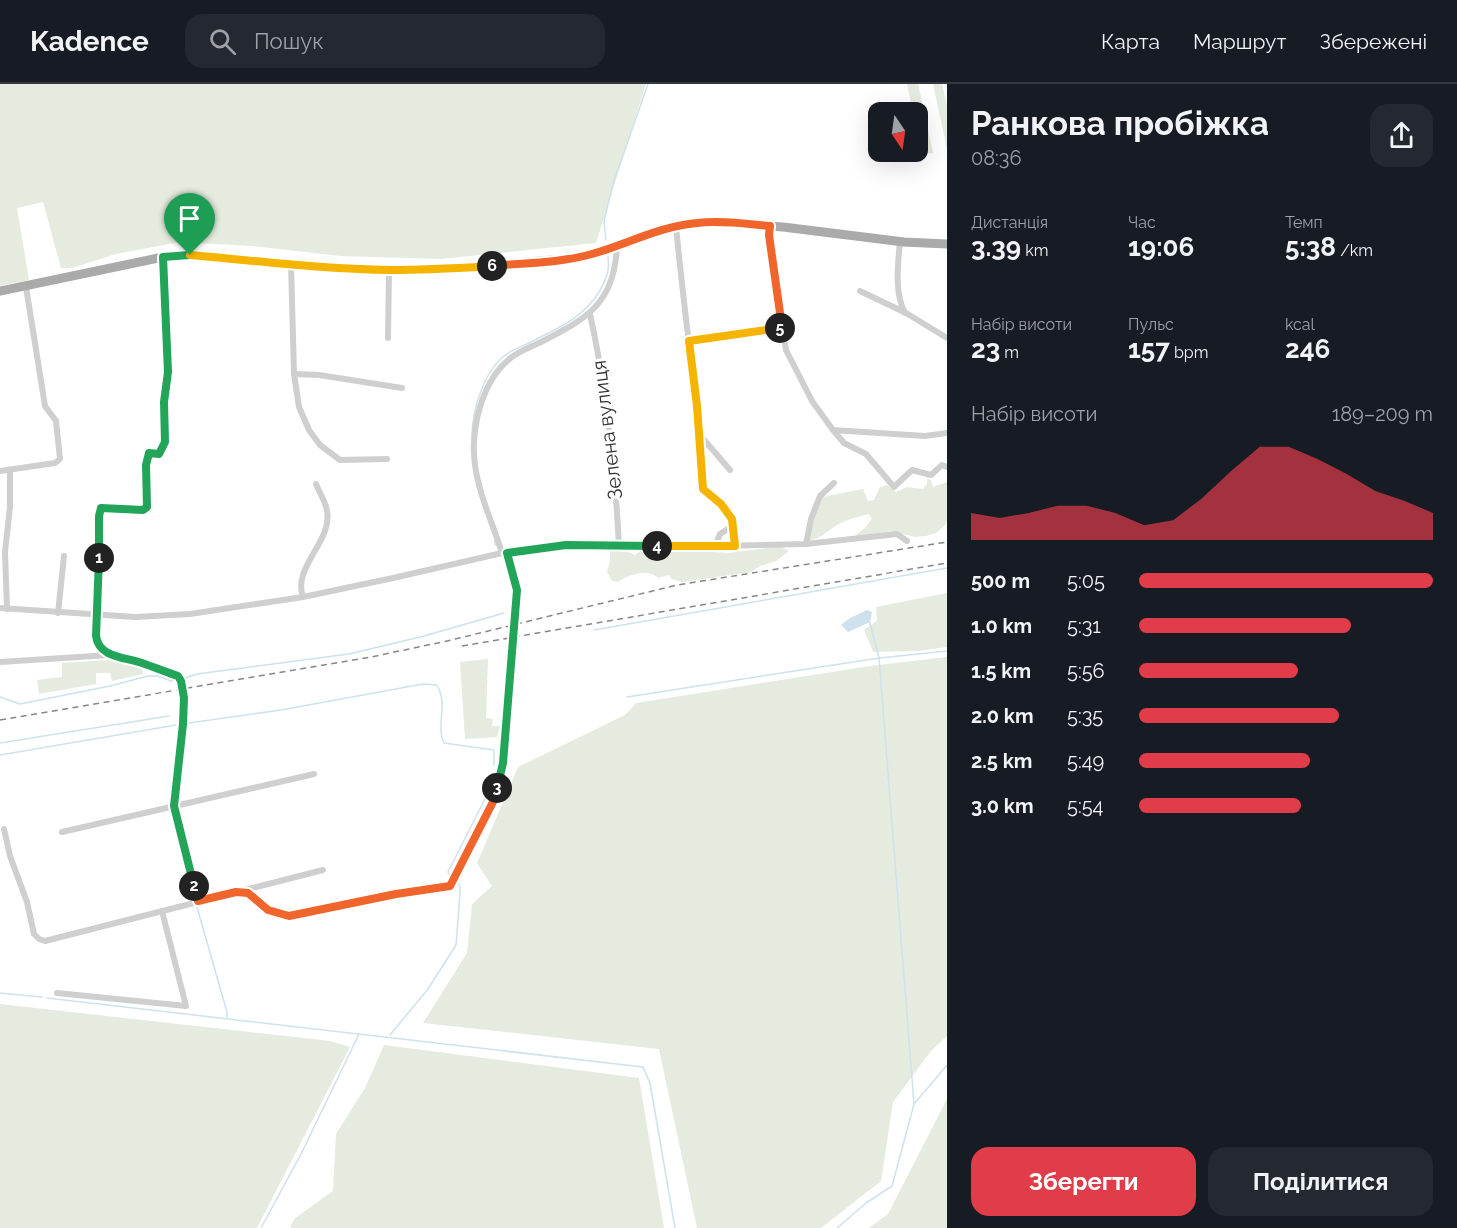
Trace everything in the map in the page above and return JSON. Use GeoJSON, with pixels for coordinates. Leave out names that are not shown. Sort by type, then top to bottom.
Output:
{"type":"FeatureCollection","features":[{"type":"Feature","properties":{"kind":"main road"},"geometry":{"type":"LineString","coordinates":[[0,291],[163,257],[190,255],[389,270],[449,269],[563,259],[590,254],[675,226],[714,222],[900,241],[947,243]]}},
{"type":"Feature","properties":{"kind":"street"},"geometry":{"type":"LineString","coordinates":[[675,226],[699,434],[703,489],[721,504],[734,525],[735,546]]}},
{"type":"Feature","properties":{"kind":"street"},"geometry":{"type":"LineString","coordinates":[[770,226],[773,272],[786,350],[812,401],[833,430],[844,443],[866,454],[894,487],[912,470],[931,475],[942,465],[947,467]]}},
{"type":"Feature","properties":{"kind":"street"},"geometry":{"type":"LineString","coordinates":[[900,241],[898,276],[900,297],[906,313]]}},
{"type":"Feature","properties":{"kind":"street"},"geometry":{"type":"LineString","coordinates":[[236,892],[248,893],[268,910],[289,916],[396,894],[450,886],[494,800],[503,763],[517,590],[475,464],[474,436],[477,419],[485,394],[501,367],[513,356],[577,324],[590,314],[612,282],[617,245]]}},
{"type":"Feature","properties":{"kind":"street"},"geometry":{"type":"LineString","coordinates":[[111,655],[98,645],[96,636],[99,516],[101,508],[146,509],[146,465],[149,453],[159,454],[165,442],[164,402],[168,372],[163,257]]}},
{"type":"Feature","properties":{"kind":"street"},"geometry":{"type":"LineString","coordinates":[[291,264],[294,374],[299,407],[309,430],[320,445],[340,460],[387,459]]}},
{"type":"Feature","properties":{"kind":"street"},"geometry":{"type":"LineString","coordinates":[[388,338],[389,270]]}},
{"type":"Feature","properties":{"kind":"street"},"geometry":{"type":"LineString","coordinates":[[0,471],[55,463],[60,459],[56,421],[45,406],[26,287]]}},
{"type":"Feature","properties":{"kind":"street"},"geometry":{"type":"LineString","coordinates":[[860,291],[906,313],[947,338]]}},
{"type":"Feature","properties":{"kind":"street","name":"Зелена вулиця"},"geometry":{"type":"LineString","coordinates":[[590,314],[599,353],[609,418],[618,546]]}},
{"type":"Feature","properties":{"kind":"street"},"geometry":{"type":"LineString","coordinates":[[689,341],[782,327]]}},
{"type":"Feature","properties":{"kind":"street"},"geometry":{"type":"LineString","coordinates":[[294,374],[319,375],[402,388]]}},
{"type":"Feature","properties":{"kind":"street"},"geometry":{"type":"LineString","coordinates":[[833,430],[925,436],[947,433]]}},
{"type":"Feature","properties":{"kind":"street"},"geometry":{"type":"LineString","coordinates":[[699,434],[730,470]]}},
{"type":"Feature","properties":{"kind":"street"},"geometry":{"type":"LineString","coordinates":[[10,470],[10,507],[5,552],[3,608],[58,613],[135,617],[190,614],[303,597],[504,553],[566,545],[806,544],[897,534],[907,541]]}},
{"type":"Feature","properties":{"kind":"street"},"geometry":{"type":"LineString","coordinates":[[806,544],[811,519],[820,496],[834,483]]}},
{"type":"Feature","properties":{"kind":"street"},"geometry":{"type":"LineString","coordinates":[[303,597],[302,578],[323,536],[328,511],[316,484]]}},
{"type":"Feature","properties":{"kind":"street"},"geometry":{"type":"LineString","coordinates":[[715,546],[720,534],[734,525]]}},
{"type":"Feature","properties":{"kind":"street"},"geometry":{"type":"LineString","coordinates":[[58,613],[64,556]]}},
{"type":"Feature","properties":{"kind":"street"},"geometry":{"type":"LineString","coordinates":[[0,662],[111,655],[141,662],[179,679],[183,694],[181,750],[174,806],[198,901]]}},
{"type":"Feature","properties":{"kind":"street"},"geometry":{"type":"LineString","coordinates":[[62,832],[314,774]]}},
{"type":"Feature","properties":{"kind":"street"},"geometry":{"type":"LineString","coordinates":[[4,829],[10,856],[27,902],[34,933],[39,939],[45,941],[323,870]]}},
{"type":"Feature","properties":{"kind":"street"},"geometry":{"type":"LineString","coordinates":[[57,993],[186,1006],[162,911]]}},
{"type":"Feature","properties":{"kind":"shaded area"},"geometry":{"type":"Polygon","coordinates":[[[0,84],[646,84],[596,243],[441,259],[340,256],[251,246],[180,242],[116,254],[72,268],[61,268],[43,202],[17,208],[29,280],[0,286],[0,84]]]}},
{"type":"Feature","properties":{"kind":"shaded area"},"geometry":{"type":"Polygon","coordinates":[[[907,84],[918,84],[922,102],[911,102],[907,84]]]}},
{"type":"Feature","properties":{"kind":"shaded area"},"geometry":{"type":"Polygon","coordinates":[[[933,84],[942,84],[947,105],[947,149],[933,84]]]}},
{"type":"Feature","properties":{"kind":"shaded area"},"geometry":{"type":"Polygon","coordinates":[[[928,130],[933,153],[928,153],[928,130]]]}},
{"type":"Feature","properties":{"kind":"shaded area"},"geometry":{"type":"Polygon","coordinates":[[[927,479],[931,480],[933,487],[947,482],[946,524],[936,533],[915,537],[891,531],[857,537],[856,535],[872,518],[868,514],[842,522],[821,536],[808,541],[822,497],[863,489],[868,501],[874,500],[880,487],[887,485],[896,492],[907,487],[923,489],[927,484],[927,479]]]}},
{"type":"Feature","properties":{"kind":"shaded area"},"geometry":{"type":"Polygon","coordinates":[[[777,547],[789,551],[776,561],[760,566],[751,572],[682,582],[672,579],[669,575],[658,578],[644,573],[632,575],[618,582],[612,581],[607,572],[610,550],[635,555],[639,552],[658,553],[679,550],[728,553],[777,547]]]}},
{"type":"Feature","properties":{"kind":"shaded area"},"geometry":{"type":"Polygon","coordinates":[[[947,593],[947,647],[918,651],[873,652],[864,630],[877,621],[876,607],[947,593]]]}},
{"type":"Feature","properties":{"kind":"shaded area"},"geometry":{"type":"Polygon","coordinates":[[[947,657],[947,1036],[931,1051],[893,1102],[881,1181],[821,1228],[697,1228],[659,1049],[423,1023],[467,953],[472,904],[492,886],[477,863],[518,767],[625,715],[636,703],[870,666],[947,657]]]}},
{"type":"Feature","properties":{"kind":"shaded area"},"geometry":{"type":"Polygon","coordinates":[[[488,659],[486,718],[493,719],[492,726],[500,726],[497,737],[465,739],[460,662],[488,659]]]}},
{"type":"Feature","properties":{"kind":"shaded area"},"geometry":{"type":"Polygon","coordinates":[[[109,660],[142,669],[143,674],[112,681],[110,673],[96,673],[96,684],[39,694],[37,680],[62,677],[62,663],[109,660]]]}},
{"type":"Feature","properties":{"kind":"shaded area"},"geometry":{"type":"Polygon","coordinates":[[[0,1004],[330,1041],[350,1047],[257,1228],[0,1228],[0,1004]]]}},
{"type":"Feature","properties":{"kind":"shaded area"},"geometry":{"type":"Polygon","coordinates":[[[384,1045],[639,1078],[664,1228],[290,1228],[294,1219],[333,1191],[336,1134],[365,1088],[384,1045]]]}},
{"type":"Feature","properties":{"kind":"shaded area"},"geometry":{"type":"Polygon","coordinates":[[[947,1099],[947,1228],[869,1228],[888,1214],[947,1099]]]}},
{"type":"Feature","properties":{"kind":"water"},"geometry":{"type":"Polygon","coordinates":[[[867,610],[872,612],[870,622],[848,632],[841,625],[850,618],[867,610]]]}},
{"type":"Feature","properties":{"kind":"waterway"},"geometry":{"type":"LineString","coordinates":[[606,240],[604,221],[613,184],[648,84]]}},
{"type":"Feature","properties":{"kind":"waterway"},"geometry":{"type":"LineString","coordinates":[[472,436],[477,403],[485,381],[497,363],[504,356],[556,329],[584,310],[604,283],[608,271],[608,257]]}},
{"type":"Feature","properties":{"kind":"waterway"},"geometry":{"type":"LineString","coordinates":[[495,539],[495,545]]}},
{"type":"Feature","properties":{"kind":"waterway"},"geometry":{"type":"LineString","coordinates":[[594,630],[947,568]]}},
{"type":"Feature","properties":{"kind":"waterway"},"geometry":{"type":"LineString","coordinates":[[182,679],[197,674],[349,654],[504,613]]}},
{"type":"Feature","properties":{"kind":"waterway"},"geometry":{"type":"LineString","coordinates":[[869,620],[879,658],[914,1104]]}},
{"type":"Feature","properties":{"kind":"waterway"},"geometry":{"type":"LineString","coordinates":[[627,697],[879,658],[947,651]]}},
{"type":"Feature","properties":{"kind":"waterway"},"geometry":{"type":"LineString","coordinates":[[0,697],[20,704],[148,676],[158,676],[171,681],[177,680]]}},
{"type":"Feature","properties":{"kind":"waterway"},"geometry":{"type":"LineString","coordinates":[[189,723],[281,710],[423,684],[437,685],[442,700],[441,729],[444,743],[494,750],[494,765]]}},
{"type":"Feature","properties":{"kind":"waterway"},"geometry":{"type":"LineString","coordinates":[[0,743],[169,716]]}},
{"type":"Feature","properties":{"kind":"waterway"},"geometry":{"type":"LineString","coordinates":[[0,755],[176,725]]}},
{"type":"Feature","properties":{"kind":"waterway"},"geometry":{"type":"LineString","coordinates":[[451,877],[448,872],[489,791],[492,773]]}},
{"type":"Feature","properties":{"kind":"waterway"},"geometry":{"type":"LineString","coordinates":[[390,1035],[428,989],[456,945],[460,894],[457,882]]}},
{"type":"Feature","properties":{"kind":"waterway"},"geometry":{"type":"LineString","coordinates":[[197,907],[227,1018]]}},
{"type":"Feature","properties":{"kind":"waterway"},"geometry":{"type":"LineString","coordinates":[[0,993],[42,997]]}},
{"type":"Feature","properties":{"kind":"waterway"},"geometry":{"type":"LineString","coordinates":[[47,998],[643,1067],[650,1083],[675,1228]]}},
{"type":"Feature","properties":{"kind":"waterway"},"geometry":{"type":"LineString","coordinates":[[261,1228],[301,1154],[359,1034]]}},
{"type":"Feature","properties":{"kind":"waterway"},"geometry":{"type":"LineString","coordinates":[[837,1228],[866,1203],[892,1186],[914,1104],[947,1065]]}},
{"type":"Feature","properties":{"kind":"railway"},"geometry":{"type":"LineString","coordinates":[[0,720],[371,657],[447,641],[677,585],[947,542]]}},
{"type":"Feature","properties":{"kind":"railway"},"geometry":{"type":"LineString","coordinates":[[462,646],[947,563]]}},
{"type":"Feature","properties":{"kind":"route"},"geometry":{"type":"LineString","coordinates":[[696,223],[770,226],[773,272],[782,327],[689,341],[697,406],[703,489],[721,504],[732,519],[735,546],[566,545],[507,553],[517,590],[503,763],[494,800],[450,886],[396,894],[289,916],[268,910],[248,893],[236,892],[198,901],[174,806],[183,724],[184,698],[181,681],[178,676],[141,662],[111,655],[98,645],[96,640],[99,516],[101,508],[106,507],[143,510],[147,507],[145,486],[149,453],[159,454],[165,442],[164,402],[168,372],[163,257],[190,255],[389,270],[449,269],[520,264],[590,254],[675,226],[696,223]]}}]}
